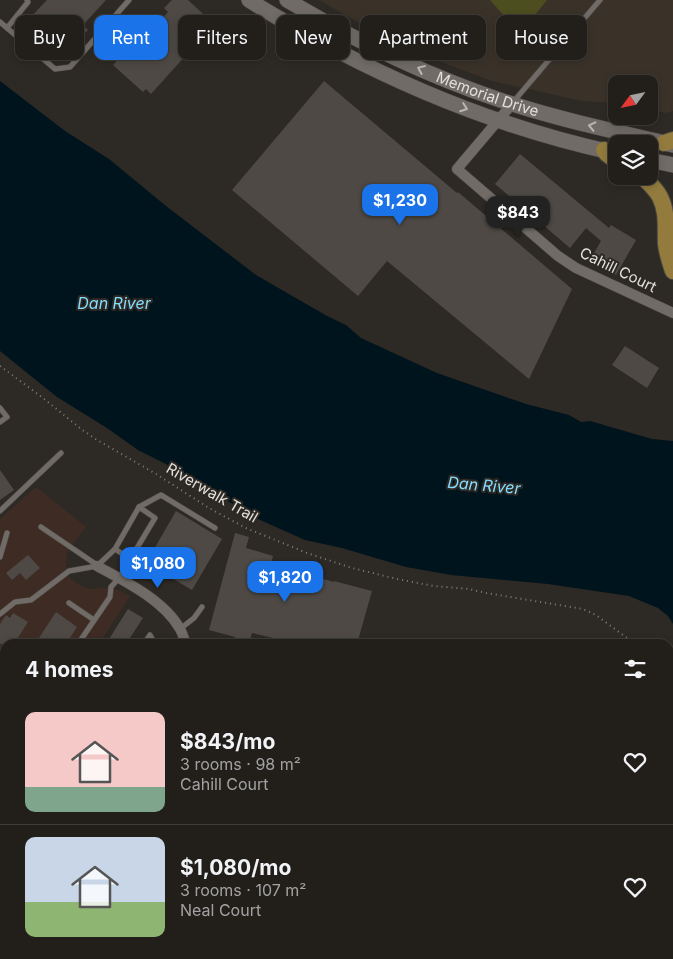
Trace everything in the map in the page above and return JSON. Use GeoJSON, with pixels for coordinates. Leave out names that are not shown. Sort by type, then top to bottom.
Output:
{"type":"FeatureCollection","features":[{"type":"Feature","properties":{"kind":"main road","name":"Memorial Drive"},"geometry":{"type":"LineString","coordinates":[[249,0],[301,32],[406,85],[498,120],[608,151]]}},
{"type":"Feature","properties":{"kind":"main road","name":"Memorial Drive"},"geometry":{"type":"LineString","coordinates":[[287,0],[395,58],[444,79],[512,104],[572,121],[670,143]]}},
{"type":"Feature","properties":{"kind":"main road"},"geometry":{"type":"LineString","coordinates":[[658,162],[673,165]]}},
{"type":"Feature","properties":{"kind":"main road"},"geometry":{"type":"LineString","coordinates":[[651,185],[660,197],[664,208],[666,244],[668,258],[673,271]]}},
{"type":"Feature","properties":{"kind":"street","name":"Cahill Court"},"geometry":{"type":"LineString","coordinates":[[512,104],[457,169],[558,256],[576,268],[673,313]]}},
{"type":"Feature","properties":{"kind":"street"},"geometry":{"type":"LineString","coordinates":[[98,566],[119,578],[168,612],[180,629],[184,639]]}},
{"type":"Feature","properties":{"kind":"lane"},"geometry":{"type":"LineString","coordinates":[[7,28],[28,2],[26,0]]}},
{"type":"Feature","properties":{"kind":"lane"},"geometry":{"type":"LineString","coordinates":[[0,22],[55,69],[70,67],[129,0]]}},
{"type":"Feature","properties":{"kind":"lane"},"geometry":{"type":"LineString","coordinates":[[512,104],[600,0]]}},
{"type":"Feature","properties":{"kind":"lane"},"geometry":{"type":"LineString","coordinates":[[0,408],[7,417],[0,422]]}},
{"type":"Feature","properties":{"kind":"lane"},"geometry":{"type":"LineString","coordinates":[[0,511],[61,452]]}},
{"type":"Feature","properties":{"kind":"lane"},"geometry":{"type":"LineString","coordinates":[[0,614],[15,602],[31,600],[69,572],[98,566],[115,549],[139,507],[161,495],[215,528]]}},
{"type":"Feature","properties":{"kind":"lane"},"geometry":{"type":"LineString","coordinates":[[81,639],[110,597],[111,587],[119,578],[155,518],[139,507]]}},
{"type":"Feature","properties":{"kind":"lane"},"geometry":{"type":"LineString","coordinates":[[41,527],[98,566]]}},
{"type":"Feature","properties":{"kind":"lane"},"geometry":{"type":"LineString","coordinates":[[0,557],[7,533]]}},
{"type":"Feature","properties":{"kind":"lane"},"geometry":{"type":"LineString","coordinates":[[115,549],[130,559]]}},
{"type":"Feature","properties":{"kind":"lane"},"geometry":{"type":"LineString","coordinates":[[69,603],[94,620]]}},
{"type":"Feature","properties":{"kind":"lane"},"geometry":{"type":"LineString","coordinates":[[180,629],[194,618],[202,607]]}},
{"type":"Feature","properties":{"kind":"path","name":"Riverwalk Trail"},"geometry":{"type":"LineString","coordinates":[[0,366],[97,440],[156,474],[209,508],[246,528],[307,553],[352,568],[397,579],[434,586],[469,589],[486,594],[583,609],[596,615],[627,639]]}},
{"type":"Feature","properties":{"kind":"shaded area"},"geometry":{"type":"Polygon","coordinates":[[[319,0],[673,0],[673,111],[666,113],[658,111],[658,75],[608,75],[608,103],[582,101],[492,81],[436,60],[486,60],[486,15],[360,15],[360,23],[350,18],[350,15],[346,15],[319,0]]]}},
{"type":"Feature","properties":{"kind":"shaded area"},"geometry":{"type":"Polygon","coordinates":[[[490,0],[547,0],[535,15],[503,15],[490,0]]]}},
{"type":"Feature","properties":{"kind":"shaded area"},"geometry":{"type":"Polygon","coordinates":[[[36,487],[86,527],[68,550],[67,575],[76,583],[88,589],[115,589],[130,596],[102,639],[0,639],[0,519],[36,487]]]}},
{"type":"Feature","properties":{"kind":"water","name":"Dan River"},"geometry":{"type":"Polygon","coordinates":[[[0,81],[65,131],[109,159],[166,206],[256,275],[346,325],[361,338],[437,373],[526,404],[569,415],[581,422],[590,421],[652,439],[673,441],[673,624],[668,616],[658,608],[629,596],[548,584],[451,575],[406,567],[342,548],[305,540],[258,519],[164,463],[138,450],[57,397],[0,351],[0,81]]]}},
{"type":"Feature","properties":{"kind":"building"},"geometry":{"type":"Polygon","coordinates":[[[47,0],[106,0],[84,24],[84,15],[33,15],[47,0]]]}},
{"type":"Feature","properties":{"kind":"building"},"geometry":{"type":"Polygon","coordinates":[[[172,0],[188,0],[204,15],[178,15],[178,60],[182,60],[151,94],[146,89],[143,92],[113,65],[118,60],[168,60],[168,15],[165,15],[168,12],[164,8],[172,0]]]}},
{"type":"Feature","properties":{"kind":"building"},"geometry":{"type":"Polygon","coordinates":[[[84,26],[88,30],[84,34],[84,26]]]}},
{"type":"Feature","properties":{"kind":"building"},"geometry":{"type":"Polygon","coordinates":[[[324,81],[572,289],[529,379],[387,261],[358,296],[232,190],[324,81]]]}},
{"type":"Feature","properties":{"kind":"building"},"geometry":{"type":"Polygon","coordinates":[[[520,154],[609,228],[611,225],[636,240],[616,275],[590,260],[601,241],[586,228],[570,248],[495,184],[520,154]]]}},
{"type":"Feature","properties":{"kind":"building"},"geometry":{"type":"Polygon","coordinates":[[[625,346],[659,368],[647,388],[612,365],[625,346]]]}},
{"type":"Feature","properties":{"kind":"building"},"geometry":{"type":"Polygon","coordinates":[[[0,470],[14,490],[0,500],[0,470]]]}},
{"type":"Feature","properties":{"kind":"building"},"geometry":{"type":"Polygon","coordinates":[[[176,511],[222,539],[192,590],[146,563],[176,511]]]}},
{"type":"Feature","properties":{"kind":"building"},"geometry":{"type":"Polygon","coordinates":[[[235,533],[249,537],[246,548],[273,556],[271,564],[372,591],[358,639],[277,639],[252,633],[250,639],[234,639],[235,637],[209,630],[235,533]]]}},
{"type":"Feature","properties":{"kind":"building"},"geometry":{"type":"Polygon","coordinates":[[[28,555],[40,568],[26,580],[20,573],[12,580],[6,573],[28,555]]]}},
{"type":"Feature","properties":{"kind":"building"},"geometry":{"type":"Polygon","coordinates":[[[128,609],[143,618],[129,639],[109,639],[128,609]]]}},
{"type":"Feature","properties":{"kind":"building"},"geometry":{"type":"Polygon","coordinates":[[[56,612],[77,627],[69,639],[38,639],[56,612]]]}},
{"type":"Feature","properties":{"kind":"building"},"geometry":{"type":"Polygon","coordinates":[[[13,613],[28,622],[17,639],[0,639],[0,624],[6,615],[10,618],[13,613]]]}}]}
